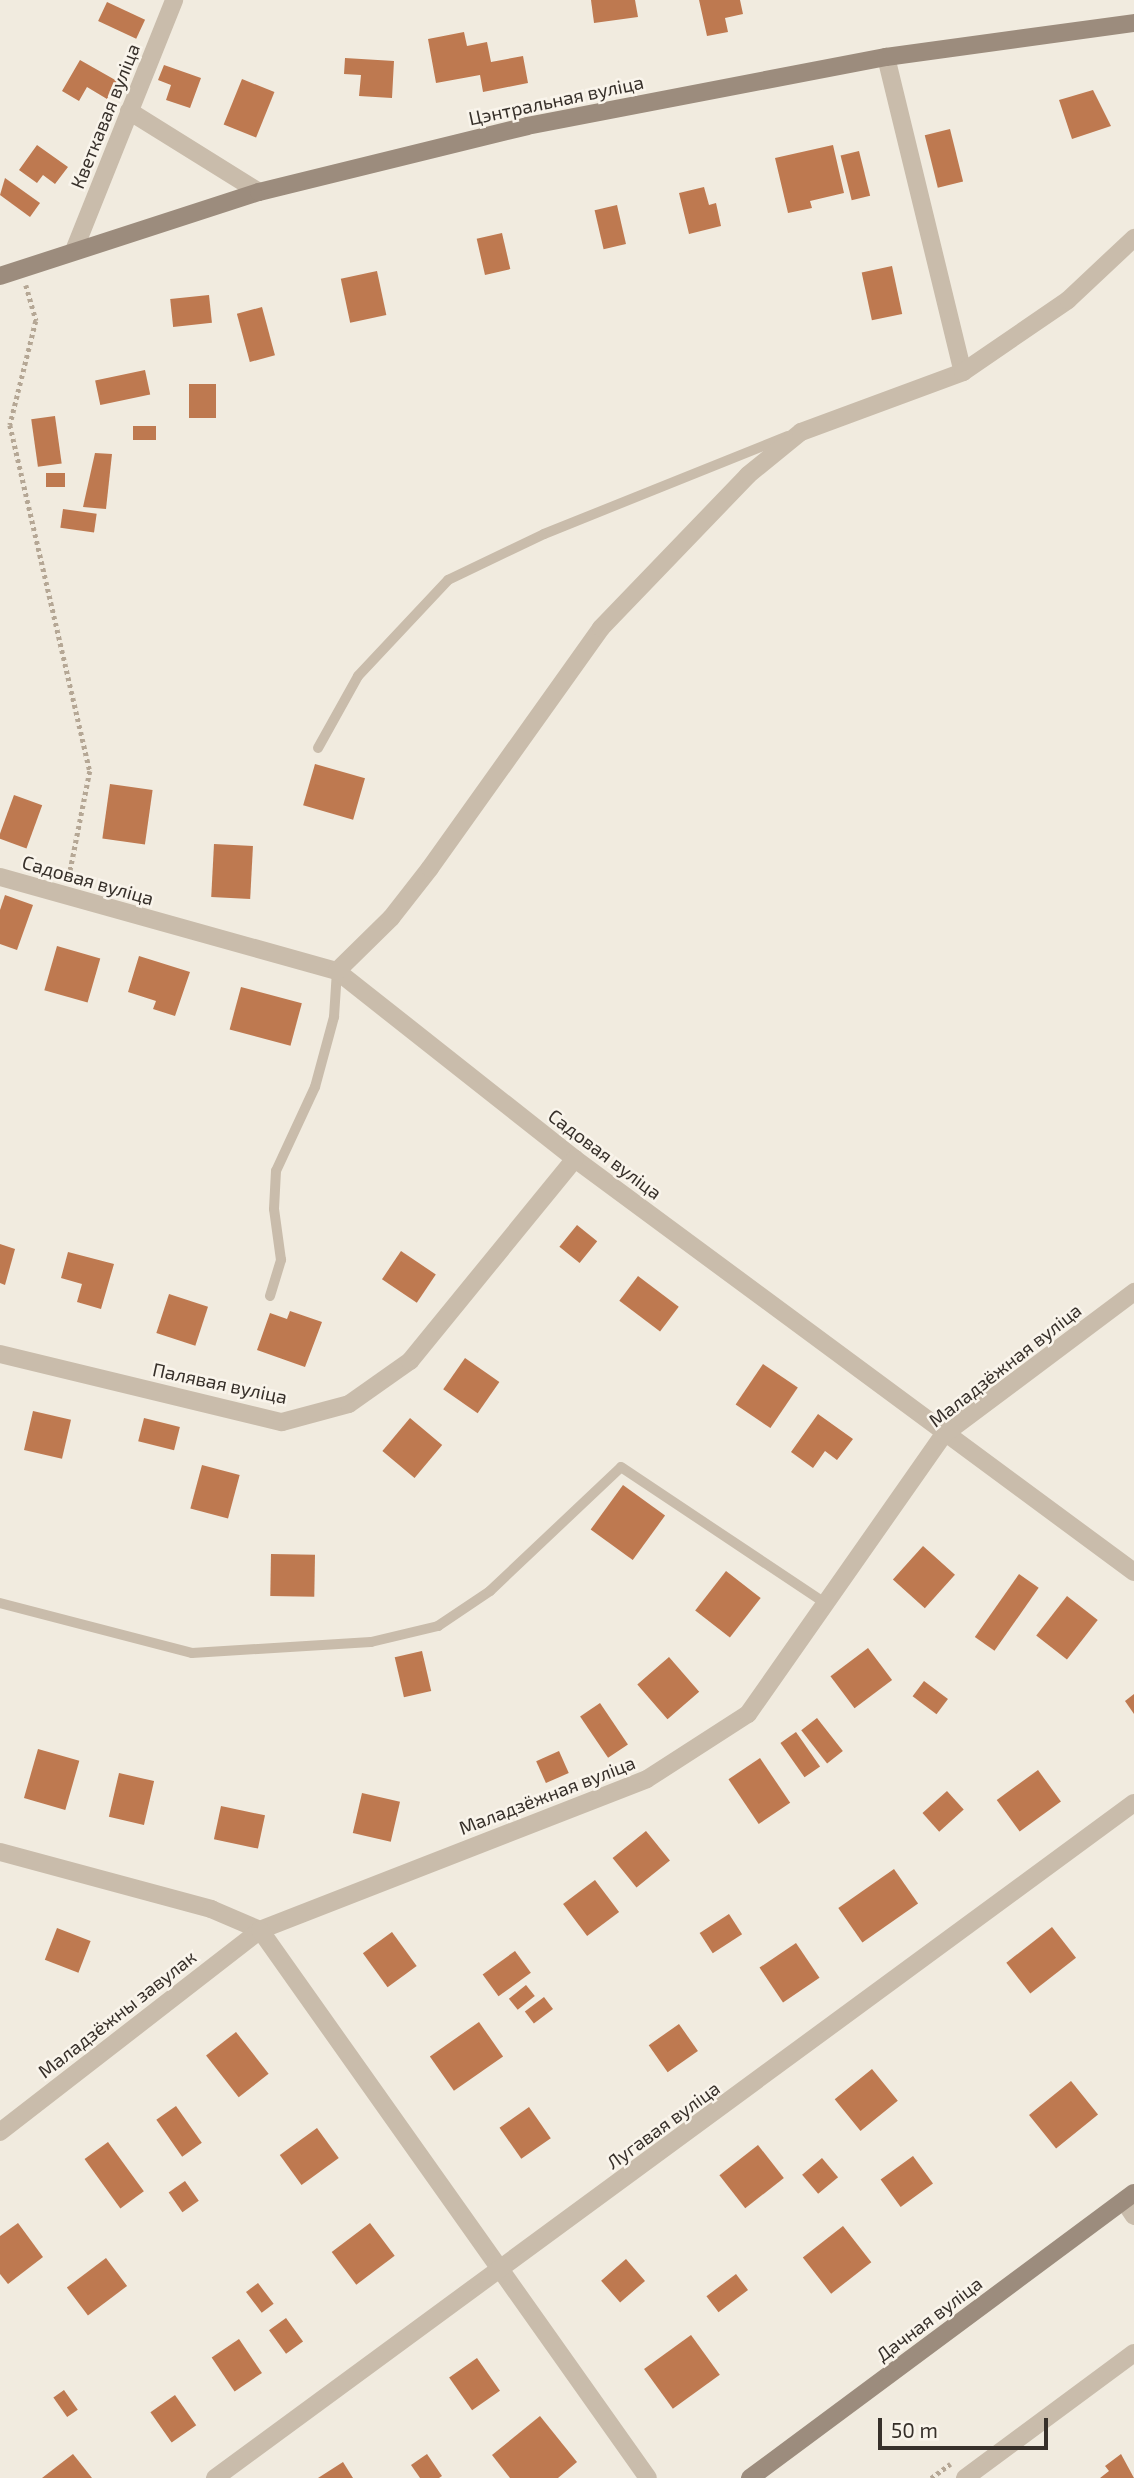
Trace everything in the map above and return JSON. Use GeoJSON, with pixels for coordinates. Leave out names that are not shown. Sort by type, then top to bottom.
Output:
{"type":"FeatureCollection","features":[{"type":"Feature","properties":{"kind":"street","name":"Кветкавая вуліца"},"geometry":{"type":"LineString","coordinates":[[75,248],[174,0]]}},
{"type":"Feature","properties":{"kind":"street","name":"Цэнтральная вуліца"},"geometry":{"type":"LineString","coordinates":[[0,276],[75,248],[259,192],[527,126],[886,57],[1134,23]]}},
{"type":"Feature","properties":{"kind":"street"},"geometry":{"type":"LineString","coordinates":[[886,57],[963,372]]}},
{"type":"Feature","properties":{"kind":"street"},"geometry":{"type":"LineString","coordinates":[[129,111],[259,192]]}},
{"type":"Feature","properties":{"kind":"street"},"geometry":{"type":"LineString","coordinates":[[337,971],[414,888],[601,628],[748,475],[801,432],[963,372],[1068,300],[1134,238]]}},
{"type":"Feature","properties":{"kind":"street","name":"Садовая вуліца"},"geometry":{"type":"LineString","coordinates":[[0,877],[337,971],[575,1159],[943,1435],[1134,1572]]}},
{"type":"Feature","properties":{"kind":"street","name":"Палявая вуліца"},"geometry":{"type":"LineString","coordinates":[[0,1354],[282,1422],[349,1404],[410,1361],[575,1159]]}},
{"type":"Feature","properties":{"kind":"street","name":"Маладзёжная вуліца"},"geometry":{"type":"LineString","coordinates":[[260,1930],[647,1779],[748,1714],[943,1435],[1134,1292]]}},
{"type":"Feature","properties":{"kind":"street","name":"Лугавая вуліца"},"geometry":{"type":"LineString","coordinates":[[215,2478],[1134,1803]]}},
{"type":"Feature","properties":{"kind":"street"},"geometry":{"type":"LineString","coordinates":[[0,1852],[211,1909],[260,1930],[648,2478]]}},
{"type":"Feature","properties":{"kind":"street","name":"Маладзёжны завулак"},"geometry":{"type":"LineString","coordinates":[[0,2132],[260,1930]]}},
{"type":"Feature","properties":{"kind":"street","name":"Дачная вуліца"},"geometry":{"type":"LineString","coordinates":[[750,2478],[1131,2203]]}},
{"type":"Feature","properties":{"kind":"street"},"geometry":{"type":"LineString","coordinates":[[965,2478],[1134,2353]]}},
{"type":"Feature","properties":{"kind":"lane"},"geometry":{"type":"LineString","coordinates":[[318,748],[358,676],[448,580],[667,482],[801,432]]}},
{"type":"Feature","properties":{"kind":"lane"},"geometry":{"type":"LineString","coordinates":[[270,1296],[281,1259],[276,1171],[315,1087],[334,1017],[337,971]]}},
{"type":"Feature","properties":{"kind":"lane"},"geometry":{"type":"LineString","coordinates":[[0,1603],[192,1653],[371,1642],[438,1626],[490,1591],[621,1467],[825,1602]]}},
{"type":"Feature","properties":{"kind":"path"},"geometry":{"type":"LineString","coordinates":[[21,268],[36,321],[10,425],[90,771],[65,895]]}},
{"type":"Feature","properties":{"kind":"building"},"geometry":{"type":"Polygon","coordinates":[[[591,0],[635,0],[638,17],[594,23],[591,0]]]}},
{"type":"Feature","properties":{"kind":"building"},"geometry":{"type":"Polygon","coordinates":[[[699,0],[740,0],[743,14],[725,18],[728,32],[707,36],[699,0]]]}},
{"type":"Feature","properties":{"kind":"building"},"geometry":{"type":"Polygon","coordinates":[[[107,2],[145,20],[136,39],[98,21],[107,2]]]}},
{"type":"Feature","properties":{"kind":"building"},"geometry":{"type":"Polygon","coordinates":[[[464,32],[467,46],[487,42],[491,62],[523,56],[528,83],[483,92],[480,75],[436,83],[428,39],[464,32]]]}},
{"type":"Feature","properties":{"kind":"building"},"geometry":{"type":"Polygon","coordinates":[[[345,58],[394,61],[392,98],[359,96],[361,75],[344,74],[345,58]]]}},
{"type":"Feature","properties":{"kind":"building"},"geometry":{"type":"Polygon","coordinates":[[[80,60],[117,81],[107,99],[87,87],[79,101],[62,91],[80,60]]]}},
{"type":"Feature","properties":{"kind":"building"},"geometry":{"type":"Polygon","coordinates":[[[164,65],[201,78],[190,108],[166,100],[171,85],[158,80],[164,65]]]}},
{"type":"Feature","properties":{"kind":"building"},"geometry":{"type":"Polygon","coordinates":[[[242,79],[274,92],[256,138],[224,124],[242,79]]]}},
{"type":"Feature","properties":{"kind":"building"},"geometry":{"type":"Polygon","coordinates":[[[1093,90],[1111,126],[1072,139],[1059,100],[1093,90]]]}},
{"type":"Feature","properties":{"kind":"building"},"geometry":{"type":"Polygon","coordinates":[[[950,129],[963,181],[938,188],[925,135],[950,129]]]}},
{"type":"Feature","properties":{"kind":"building"},"geometry":{"type":"Polygon","coordinates":[[[37,145],[68,167],[55,184],[43,175],[37,183],[19,170],[37,145]]]}},
{"type":"Feature","properties":{"kind":"building"},"geometry":{"type":"Polygon","coordinates":[[[833,145],[844,193],[810,201],[812,208],[788,213],[775,158],[833,145]]]}},
{"type":"Feature","properties":{"kind":"building"},"geometry":{"type":"Polygon","coordinates":[[[859,151],[870,196],[852,200],[841,156],[859,151]]]}},
{"type":"Feature","properties":{"kind":"building"},"geometry":{"type":"Polygon","coordinates":[[[5,178],[40,203],[30,217],[0,195],[5,178]]]}},
{"type":"Feature","properties":{"kind":"building"},"geometry":{"type":"Polygon","coordinates":[[[704,187],[709,205],[716,203],[721,226],[689,234],[679,193],[704,187]]]}},
{"type":"Feature","properties":{"kind":"building"},"geometry":{"type":"Polygon","coordinates":[[[617,205],[626,244],[604,249],[595,210],[617,205]]]}},
{"type":"Feature","properties":{"kind":"building"},"geometry":{"type":"Polygon","coordinates":[[[502,233],[510,269],[485,275],[477,239],[502,233]]]}},
{"type":"Feature","properties":{"kind":"building"},"geometry":{"type":"Polygon","coordinates":[[[892,266],[902,314],[872,320],[862,272],[892,266]]]}},
{"type":"Feature","properties":{"kind":"building"},"geometry":{"type":"Polygon","coordinates":[[[377,271],[386,315],[350,323],[341,279],[377,271]]]}},
{"type":"Feature","properties":{"kind":"building"},"geometry":{"type":"Polygon","coordinates":[[[209,295],[212,323],[173,327],[170,299],[209,295]]]}},
{"type":"Feature","properties":{"kind":"building"},"geometry":{"type":"Polygon","coordinates":[[[262,307],[275,355],[250,362],[237,314],[262,307]]]}},
{"type":"Feature","properties":{"kind":"building"},"geometry":{"type":"Polygon","coordinates":[[[145,370],[150,394],[100,405],[95,381],[145,370]]]}},
{"type":"Feature","properties":{"kind":"building"},"geometry":{"type":"Polygon","coordinates":[[[189,384],[216,384],[216,418],[189,418],[189,384]]]}},
{"type":"Feature","properties":{"kind":"building"},"geometry":{"type":"Polygon","coordinates":[[[55,416],[62,464],[38,467],[31,419],[55,416]]]}},
{"type":"Feature","properties":{"kind":"building"},"geometry":{"type":"Polygon","coordinates":[[[133,426],[156,426],[156,440],[133,440],[133,426]]]}},
{"type":"Feature","properties":{"kind":"building"},"geometry":{"type":"Polygon","coordinates":[[[95,453],[112,454],[106,509],[83,507],[95,453]]]}},
{"type":"Feature","properties":{"kind":"building"},"geometry":{"type":"Polygon","coordinates":[[[46,473],[65,473],[65,487],[46,487],[46,473]]]}},
{"type":"Feature","properties":{"kind":"building"},"geometry":{"type":"Polygon","coordinates":[[[63,509],[97,514],[94,533],[60,528],[63,509]]]}},
{"type":"Feature","properties":{"kind":"building"},"geometry":{"type":"Polygon","coordinates":[[[315,764],[365,778],[353,820],[303,805],[315,764]]]}},
{"type":"Feature","properties":{"kind":"building"},"geometry":{"type":"Polygon","coordinates":[[[110,784],[153,790],[145,844],[102,838],[110,784]]]}},
{"type":"Feature","properties":{"kind":"building"},"geometry":{"type":"Polygon","coordinates":[[[14,795],[42,805],[26,848],[0,839],[14,795]]]}},
{"type":"Feature","properties":{"kind":"building"},"geometry":{"type":"Polygon","coordinates":[[[214,844],[253,846],[250,899],[211,897],[214,844]]]}},
{"type":"Feature","properties":{"kind":"building"},"geometry":{"type":"Polygon","coordinates":[[[5,895],[33,905],[17,950],[0,944],[0,910],[5,895]]]}},
{"type":"Feature","properties":{"kind":"building"},"geometry":{"type":"Polygon","coordinates":[[[57,946],[100,958],[88,1003],[44,990],[57,946]]]}},
{"type":"Feature","properties":{"kind":"building"},"geometry":{"type":"Polygon","coordinates":[[[139,956],[190,972],[175,1016],[153,1009],[156,1001],[128,992],[139,956]]]}},
{"type":"Feature","properties":{"kind":"building"},"geometry":{"type":"Polygon","coordinates":[[[241,987],[302,1003],[290,1046],[230,1030],[241,987]]]}},
{"type":"Feature","properties":{"kind":"building"},"geometry":{"type":"Polygon","coordinates":[[[577,1225],[597,1241],[580,1263],[559,1247],[577,1225]]]}},
{"type":"Feature","properties":{"kind":"building"},"geometry":{"type":"Polygon","coordinates":[[[0,1244],[15,1249],[5,1285],[0,1283],[0,1244]]]}},
{"type":"Feature","properties":{"kind":"building"},"geometry":{"type":"Polygon","coordinates":[[[401,1251],[436,1274],[417,1303],[382,1279],[401,1251]]]}},
{"type":"Feature","properties":{"kind":"building"},"geometry":{"type":"Polygon","coordinates":[[[68,1252],[114,1264],[101,1309],[77,1302],[82,1284],[61,1278],[68,1252]]]}},
{"type":"Feature","properties":{"kind":"building"},"geometry":{"type":"Polygon","coordinates":[[[638,1276],[679,1307],[660,1331],[619,1301],[638,1276]]]}},
{"type":"Feature","properties":{"kind":"building"},"geometry":{"type":"Polygon","coordinates":[[[169,1294],[208,1307],[195,1346],[156,1333],[169,1294]]]}},
{"type":"Feature","properties":{"kind":"building"},"geometry":{"type":"Polygon","coordinates":[[[290,1311],[322,1322],[305,1367],[257,1350],[270,1313],[287,1319],[290,1311]]]}},
{"type":"Feature","properties":{"kind":"building"},"geometry":{"type":"Polygon","coordinates":[[[465,1358],[499,1382],[478,1413],[443,1389],[465,1358]]]}},
{"type":"Feature","properties":{"kind":"building"},"geometry":{"type":"Polygon","coordinates":[[[763,1364],[798,1387],[770,1428],[736,1405],[763,1364]]]}},
{"type":"Feature","properties":{"kind":"building"},"geometry":{"type":"Polygon","coordinates":[[[33,1411],[71,1420],[62,1459],[24,1450],[33,1411]]]}},
{"type":"Feature","properties":{"kind":"building"},"geometry":{"type":"Polygon","coordinates":[[[818,1414],[853,1439],[837,1460],[825,1451],[813,1468],[791,1452],[818,1414]]]}},
{"type":"Feature","properties":{"kind":"building"},"geometry":{"type":"Polygon","coordinates":[[[144,1418],[180,1427],[174,1450],[138,1441],[144,1418]]]}},
{"type":"Feature","properties":{"kind":"building"},"geometry":{"type":"Polygon","coordinates":[[[410,1418],[442,1445],[415,1478],[382,1451],[410,1418]]]}},
{"type":"Feature","properties":{"kind":"building"},"geometry":{"type":"Polygon","coordinates":[[[202,1465],[240,1475],[228,1519],[190,1508],[202,1465]]]}},
{"type":"Feature","properties":{"kind":"building"},"geometry":{"type":"Polygon","coordinates":[[[623,1485],[665,1516],[633,1560],[591,1529],[623,1485]]]}},
{"type":"Feature","properties":{"kind":"building"},"geometry":{"type":"Polygon","coordinates":[[[923,1546],[955,1575],[925,1608],[893,1579],[923,1546]]]}},
{"type":"Feature","properties":{"kind":"building"},"geometry":{"type":"Polygon","coordinates":[[[271,1554],[315,1555],[314,1597],[270,1596],[271,1554]]]}},
{"type":"Feature","properties":{"kind":"building"},"geometry":{"type":"Polygon","coordinates":[[[726,1571],[761,1598],[730,1637],[695,1610],[726,1571]]]}},
{"type":"Feature","properties":{"kind":"building"},"geometry":{"type":"Polygon","coordinates":[[[1019,1574],[1039,1588],[994,1651],[975,1637],[1019,1574]]]}},
{"type":"Feature","properties":{"kind":"building"},"geometry":{"type":"Polygon","coordinates":[[[1067,1596],[1098,1620],[1067,1659],[1036,1635],[1067,1596]]]}},
{"type":"Feature","properties":{"kind":"building"},"geometry":{"type":"Polygon","coordinates":[[[868,1648],[892,1680],[855,1708],[830,1676],[868,1648]]]}},
{"type":"Feature","properties":{"kind":"building"},"geometry":{"type":"Polygon","coordinates":[[[422,1651],[431,1691],[404,1697],[395,1657],[422,1651]]]}},
{"type":"Feature","properties":{"kind":"building"},"geometry":{"type":"Polygon","coordinates":[[[669,1657],[699,1692],[667,1719],[637,1685],[669,1657]]]}},
{"type":"Feature","properties":{"kind":"building"},"geometry":{"type":"Polygon","coordinates":[[[924,1681],[948,1699],[937,1714],[913,1696],[924,1681]]]}},
{"type":"Feature","properties":{"kind":"building"},"geometry":{"type":"Polygon","coordinates":[[[1134,1694],[1134,1714],[1125,1701],[1134,1694]]]}},
{"type":"Feature","properties":{"kind":"building"},"geometry":{"type":"Polygon","coordinates":[[[600,1703],[628,1744],[608,1758],[580,1716],[600,1703]]]}},
{"type":"Feature","properties":{"kind":"building"},"geometry":{"type":"Polygon","coordinates":[[[817,1718],[843,1751],[827,1763],[801,1730],[817,1718]]]}},
{"type":"Feature","properties":{"kind":"building"},"geometry":{"type":"Polygon","coordinates":[[[796,1732],[820,1766],[805,1777],[780,1743],[796,1732]]]}},
{"type":"Feature","properties":{"kind":"building"},"geometry":{"type":"Polygon","coordinates":[[[38,1749],[79,1761],[65,1810],[24,1798],[38,1749]]]}},
{"type":"Feature","properties":{"kind":"building"},"geometry":{"type":"Polygon","coordinates":[[[559,1751],[569,1773],[546,1783],[536,1761],[559,1751]]]}},
{"type":"Feature","properties":{"kind":"building"},"geometry":{"type":"Polygon","coordinates":[[[760,1758],[790,1803],[759,1824],[728,1779],[760,1758]]]}},
{"type":"Feature","properties":{"kind":"building"},"geometry":{"type":"Polygon","coordinates":[[[1038,1770],[1061,1802],[1020,1832],[997,1800],[1038,1770]]]}},
{"type":"Feature","properties":{"kind":"building"},"geometry":{"type":"Polygon","coordinates":[[[119,1773],[154,1781],[144,1825],[109,1817],[119,1773]]]}},
{"type":"Feature","properties":{"kind":"building"},"geometry":{"type":"Polygon","coordinates":[[[947,1791],[964,1810],[939,1832],[922,1813],[947,1791]]]}},
{"type":"Feature","properties":{"kind":"building"},"geometry":{"type":"Polygon","coordinates":[[[362,1793],[400,1802],[391,1842],[353,1833],[362,1793]]]}},
{"type":"Feature","properties":{"kind":"building"},"geometry":{"type":"Polygon","coordinates":[[[221,1806],[265,1815],[258,1849],[214,1839],[221,1806]]]}},
{"type":"Feature","properties":{"kind":"building"},"geometry":{"type":"Polygon","coordinates":[[[646,1831],[670,1861],[636,1888],[613,1858],[646,1831]]]}},
{"type":"Feature","properties":{"kind":"building"},"geometry":{"type":"Polygon","coordinates":[[[894,1869],[918,1903],[862,1942],[838,1908],[894,1869]]]}},
{"type":"Feature","properties":{"kind":"building"},"geometry":{"type":"Polygon","coordinates":[[[595,1880],[619,1912],[587,1936],[563,1904],[595,1880]]]}},
{"type":"Feature","properties":{"kind":"building"},"geometry":{"type":"Polygon","coordinates":[[[729,1914],[742,1934],[713,1953],[700,1933],[729,1914]]]}},
{"type":"Feature","properties":{"kind":"building"},"geometry":{"type":"Polygon","coordinates":[[[1052,1927],[1076,1958],[1030,1993],[1006,1963],[1052,1927]]]}},
{"type":"Feature","properties":{"kind":"building"},"geometry":{"type":"Polygon","coordinates":[[[57,1928],[91,1941],[78,1973],[45,1960],[57,1928]]]}},
{"type":"Feature","properties":{"kind":"building"},"geometry":{"type":"Polygon","coordinates":[[[392,1932],[417,1966],[388,1987],[363,1953],[392,1932]]]}},
{"type":"Feature","properties":{"kind":"building"},"geometry":{"type":"Polygon","coordinates":[[[796,1943],[819,1978],[783,2002],[760,1968],[796,1943]]]}},
{"type":"Feature","properties":{"kind":"building"},"geometry":{"type":"Polygon","coordinates":[[[515,1951],[531,1973],[499,1996],[483,1975],[515,1951]]]}},
{"type":"Feature","properties":{"kind":"building"},"geometry":{"type":"Polygon","coordinates":[[[526,1985],[535,1996],[518,2010],[509,1999],[526,1985]]]}},
{"type":"Feature","properties":{"kind":"building"},"geometry":{"type":"Polygon","coordinates":[[[544,1997],[553,2009],[534,2023],[525,2011],[544,1997]]]}},
{"type":"Feature","properties":{"kind":"building"},"geometry":{"type":"Polygon","coordinates":[[[479,2022],[503,2056],[454,2091],[430,2056],[479,2022]]]}},
{"type":"Feature","properties":{"kind":"building"},"geometry":{"type":"Polygon","coordinates":[[[679,2024],[698,2051],[668,2072],[649,2045],[679,2024]]]}},
{"type":"Feature","properties":{"kind":"building"},"geometry":{"type":"Polygon","coordinates":[[[236,2032],[269,2074],[239,2097],[206,2055],[236,2032]]]}},
{"type":"Feature","properties":{"kind":"building"},"geometry":{"type":"Polygon","coordinates":[[[872,2069],[898,2101],[860,2131],[835,2099],[872,2069]]]}},
{"type":"Feature","properties":{"kind":"building"},"geometry":{"type":"Polygon","coordinates":[[[1071,2081],[1098,2114],[1056,2148],[1029,2115],[1071,2081]]]}},
{"type":"Feature","properties":{"kind":"building"},"geometry":{"type":"Polygon","coordinates":[[[176,2106],[202,2143],[182,2157],[156,2120],[176,2106]]]}},
{"type":"Feature","properties":{"kind":"building"},"geometry":{"type":"Polygon","coordinates":[[[529,2107],[551,2138],[521,2159],[500,2128],[529,2107]]]}},
{"type":"Feature","properties":{"kind":"building"},"geometry":{"type":"Polygon","coordinates":[[[317,2128],[339,2158],[302,2185],[280,2155],[317,2128]]]}},
{"type":"Feature","properties":{"kind":"building"},"geometry":{"type":"Polygon","coordinates":[[[108,2142],[144,2191],[120,2208],[85,2159],[108,2142]]]}},
{"type":"Feature","properties":{"kind":"building"},"geometry":{"type":"Polygon","coordinates":[[[758,2145],[784,2178],[745,2208],[719,2175],[758,2145]]]}},
{"type":"Feature","properties":{"kind":"building"},"geometry":{"type":"Polygon","coordinates":[[[913,2156],[933,2184],[901,2207],[881,2180],[913,2156]]]}},
{"type":"Feature","properties":{"kind":"building"},"geometry":{"type":"Polygon","coordinates":[[[822,2158],[838,2177],[818,2194],[802,2175],[822,2158]]]}},
{"type":"Feature","properties":{"kind":"building"},"geometry":{"type":"Polygon","coordinates":[[[185,2181],[199,2201],[182,2212],[169,2192],[185,2181]]]}},
{"type":"Feature","properties":{"kind":"building"},"geometry":{"type":"Polygon","coordinates":[[[18,2223],[43,2257],[8,2284],[0,2274],[0,2236],[18,2223]]]}},
{"type":"Feature","properties":{"kind":"building"},"geometry":{"type":"Polygon","coordinates":[[[370,2223],[395,2256],[356,2285],[332,2252],[370,2223]]]}},
{"type":"Feature","properties":{"kind":"building"},"geometry":{"type":"Polygon","coordinates":[[[843,2226],[871,2262],[831,2294],[803,2257],[843,2226]]]}},
{"type":"Feature","properties":{"kind":"building"},"geometry":{"type":"Polygon","coordinates":[[[106,2258],[127,2286],[88,2315],[67,2287],[106,2258]]]}},
{"type":"Feature","properties":{"kind":"building"},"geometry":{"type":"Polygon","coordinates":[[[626,2259],[645,2281],[620,2303],[601,2281],[626,2259]]]}},
{"type":"Feature","properties":{"kind":"building"},"geometry":{"type":"Polygon","coordinates":[[[736,2274],[748,2290],[718,2312],[706,2296],[736,2274]]]}},
{"type":"Feature","properties":{"kind":"building"},"geometry":{"type":"Polygon","coordinates":[[[258,2283],[274,2304],[262,2313],[246,2292],[258,2283]]]}},
{"type":"Feature","properties":{"kind":"building"},"geometry":{"type":"Polygon","coordinates":[[[286,2318],[303,2341],[286,2354],[269,2330],[286,2318]]]}},
{"type":"Feature","properties":{"kind":"building"},"geometry":{"type":"Polygon","coordinates":[[[691,2335],[720,2375],[673,2409],[644,2369],[691,2335]]]}},
{"type":"Feature","properties":{"kind":"building"},"geometry":{"type":"Polygon","coordinates":[[[239,2339],[262,2373],[235,2391],[212,2357],[239,2339]]]}},
{"type":"Feature","properties":{"kind":"building"},"geometry":{"type":"Polygon","coordinates":[[[477,2358],[500,2391],[472,2410],[449,2378],[477,2358]]]}},
{"type":"Feature","properties":{"kind":"building"},"geometry":{"type":"Polygon","coordinates":[[[64,2390],[78,2410],[67,2417],[53,2397],[64,2390]]]}},
{"type":"Feature","properties":{"kind":"building"},"geometry":{"type":"Polygon","coordinates":[[[175,2395],[196,2425],[172,2443],[150,2412],[175,2395]]]}},
{"type":"Feature","properties":{"kind":"building"},"geometry":{"type":"Polygon","coordinates":[[[540,2416],[577,2462],[558,2478],[510,2478],[492,2455],[540,2416]]]}},
{"type":"Feature","properties":{"kind":"building"},"geometry":{"type":"Polygon","coordinates":[[[73,2454],[92,2478],[42,2478],[73,2454]]]}},
{"type":"Feature","properties":{"kind":"building"},"geometry":{"type":"Polygon","coordinates":[[[427,2454],[442,2476],[439,2478],[420,2478],[411,2465],[427,2454]]]}},
{"type":"Feature","properties":{"kind":"building"},"geometry":{"type":"Polygon","coordinates":[[[1121,2454],[1134,2478],[1100,2478],[1109,2471],[1105,2466],[1121,2454]]]}},
{"type":"Feature","properties":{"kind":"building"},"geometry":{"type":"Polygon","coordinates":[[[343,2462],[353,2478],[318,2478],[343,2462]]]}}]}
